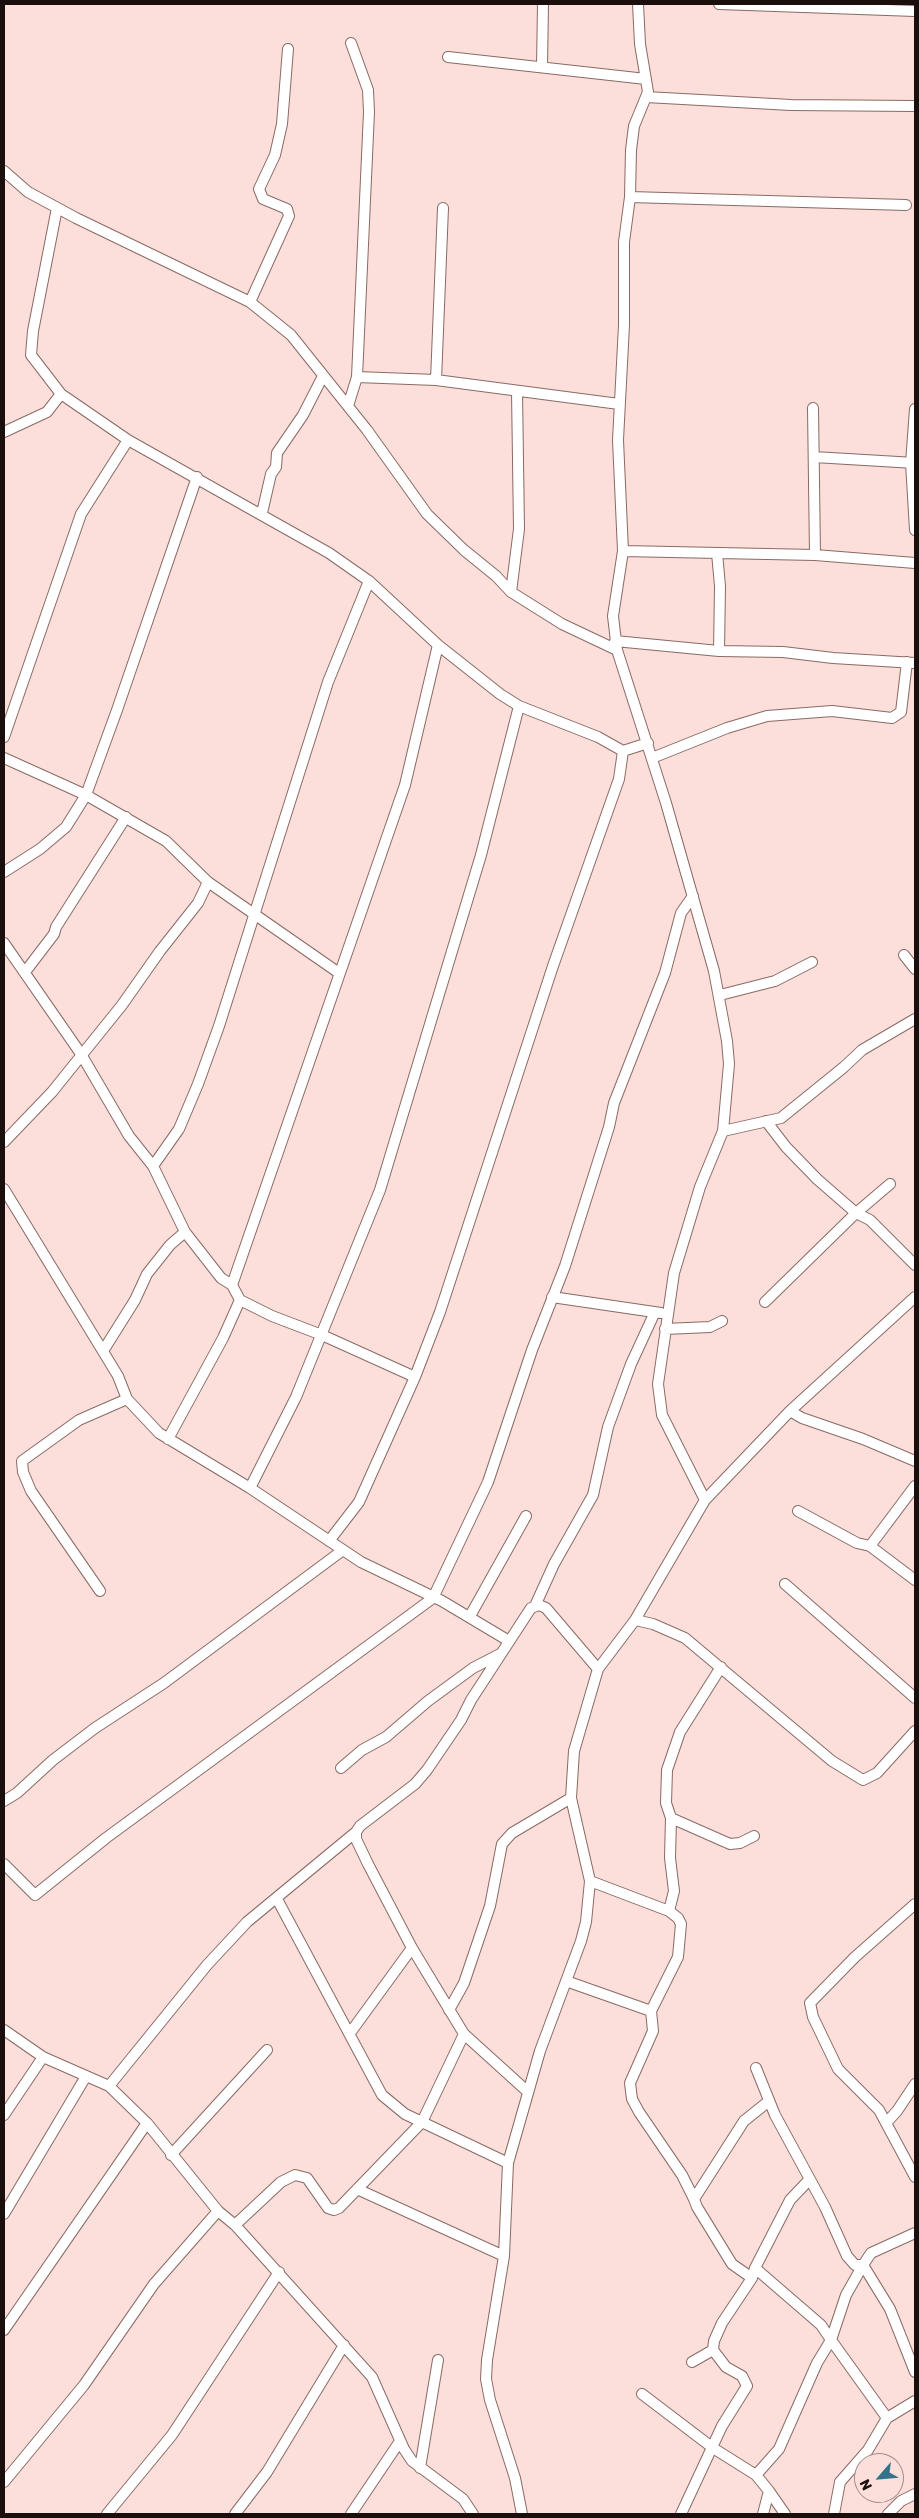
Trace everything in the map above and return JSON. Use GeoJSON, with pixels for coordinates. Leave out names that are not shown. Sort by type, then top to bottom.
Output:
{"type":"FeatureCollection","features":[{"type":"Feature","properties":{"kind":"street"},"geometry":{"type":"LineString","coordinates":[[542,67],[543,4]]}},
{"type":"Feature","properties":{"kind":"street"},"geometry":{"type":"LineString","coordinates":[[638,4],[646,79],[646,97],[634,126],[631,150],[630,197],[624,242],[624,325],[618,440],[623,551],[613,616],[616,645],[648,743],[720,994],[729,1064],[723,1131],[700,1187],[674,1273],[658,1384],[662,1415],[705,1500]]}},
{"type":"Feature","properties":{"kind":"street"},"geometry":{"type":"LineString","coordinates":[[720,4],[915,11]]}},
{"type":"Feature","properties":{"kind":"street"},"geometry":{"type":"LineString","coordinates":[[348,406],[357,377],[370,112],[368,90],[351,43]]}},
{"type":"Feature","properties":{"kind":"street"},"geometry":{"type":"LineString","coordinates":[[250,302],[289,216],[286,209],[263,199],[259,189],[275,154],[282,124],[288,49]]}},
{"type":"Feature","properties":{"kind":"street"},"geometry":{"type":"LineString","coordinates":[[448,57],[646,79]]}},
{"type":"Feature","properties":{"kind":"street"},"geometry":{"type":"LineString","coordinates":[[646,97],[791,105],[915,106]]}},
{"type":"Feature","properties":{"kind":"street"},"geometry":{"type":"LineString","coordinates":[[4,171],[28,192],[57,208],[250,302],[292,335],[348,406],[427,514],[511,592],[562,624],[616,645],[718,651],[783,652],[834,658],[911,662],[901,712],[892,718],[832,711],[767,716],[727,728],[652,758]]}},
{"type":"Feature","properties":{"kind":"street"},"geometry":{"type":"LineString","coordinates":[[630,197],[906,206]]}},
{"type":"Feature","properties":{"kind":"street"},"geometry":{"type":"LineString","coordinates":[[57,208],[33,331],[31,355],[61,394],[128,440],[262,513],[329,553],[368,581],[438,645],[500,694],[519,706],[598,737],[622,751],[648,743]]}},
{"type":"Feature","properties":{"kind":"street"},"geometry":{"type":"LineString","coordinates":[[436,380],[443,208]]}},
{"type":"Feature","properties":{"kind":"street"},"geometry":{"type":"LineString","coordinates":[[262,513],[271,474],[276,467],[277,453],[302,415],[323,376]]}},
{"type":"Feature","properties":{"kind":"street"},"geometry":{"type":"LineString","coordinates":[[357,377],[436,380],[619,404]]}},
{"type":"Feature","properties":{"kind":"street"},"geometry":{"type":"LineString","coordinates":[[511,592],[519,529],[517,391]]}},
{"type":"Feature","properties":{"kind":"street"},"geometry":{"type":"LineString","coordinates":[[4,432],[47,412],[61,394]]}},
{"type":"Feature","properties":{"kind":"street"},"geometry":{"type":"LineString","coordinates":[[813,408],[815,555]]}},
{"type":"Feature","properties":{"kind":"street"},"geometry":{"type":"LineString","coordinates":[[915,409],[913,463],[915,530]]}},
{"type":"Feature","properties":{"kind":"street"},"geometry":{"type":"LineString","coordinates":[[4,737],[80,514],[128,440]]}},
{"type":"Feature","properties":{"kind":"street"},"geometry":{"type":"LineString","coordinates":[[814,457],[913,463]]}},
{"type":"Feature","properties":{"kind":"street"},"geometry":{"type":"LineString","coordinates":[[4,872],[40,849],[66,827],[86,795],[117,710],[196,477]]}},
{"type":"Feature","properties":{"kind":"street"},"geometry":{"type":"LineString","coordinates":[[623,551],[815,555],[915,562]]}},
{"type":"Feature","properties":{"kind":"street"},"geometry":{"type":"LineString","coordinates":[[718,553],[720,586],[718,651]]}},
{"type":"Feature","properties":{"kind":"street"},"geometry":{"type":"LineString","coordinates":[[153,1166],[179,1129],[198,1084],[328,682],[368,581]]}},
{"type":"Feature","properties":{"kind":"street"},"geometry":{"type":"LineString","coordinates":[[232,1285],[405,785],[438,645]]}},
{"type":"Feature","properties":{"kind":"street"},"geometry":{"type":"LineString","coordinates":[[250,1488],[296,1397],[380,1190],[481,856],[519,706]]}},
{"type":"Feature","properties":{"kind":"street"},"geometry":{"type":"LineString","coordinates":[[330,1541],[359,1502],[415,1377],[440,1312],[553,966],[619,779],[622,751]]}},
{"type":"Feature","properties":{"kind":"street"},"geometry":{"type":"LineString","coordinates":[[4,758],[86,795],[166,841],[208,882],[340,973]]}},
{"type":"Feature","properties":{"kind":"street"},"geometry":{"type":"LineString","coordinates":[[25,972],[54,934],[56,927],[126,817]]}},
{"type":"Feature","properties":{"kind":"street"},"geometry":{"type":"LineString","coordinates":[[4,1142],[52,1092],[122,1005],[160,951],[198,904],[208,882]]}},
{"type":"Feature","properties":{"kind":"street"},"geometry":{"type":"LineString","coordinates":[[4,1864],[35,1895],[106,1838],[433,1598],[488,1482],[606,1136],[614,1103],[665,972],[681,913],[693,896]]}},
{"type":"Feature","properties":{"kind":"street"},"geometry":{"type":"LineString","coordinates":[[4,943],[81,1054],[129,1136],[153,1166],[185,1232],[221,1278],[232,1285],[240,1300],[272,1316],[322,1335],[415,1377]]}},
{"type":"Feature","properties":{"kind":"street"},"geometry":{"type":"LineString","coordinates":[[904,955],[915,969]]}},
{"type":"Feature","properties":{"kind":"street"},"geometry":{"type":"LineString","coordinates":[[720,994],[775,981],[812,962]]}},
{"type":"Feature","properties":{"kind":"street"},"geometry":{"type":"LineString","coordinates":[[723,1131],[780,1118],[844,1067],[862,1050],[915,1019]]}},
{"type":"Feature","properties":{"kind":"street"},"geometry":{"type":"LineString","coordinates":[[766,1121],[786,1147],[817,1179],[856,1213],[870,1220],[915,1265]]}},
{"type":"Feature","properties":{"kind":"street"},"geometry":{"type":"LineString","coordinates":[[765,1302],[856,1213],[890,1184]]}},
{"type":"Feature","properties":{"kind":"street"},"geometry":{"type":"LineString","coordinates":[[4,1189],[118,1376],[127,1398],[158,1433],[250,1488],[361,1562],[470,1616],[509,1641]]}},
{"type":"Feature","properties":{"kind":"street"},"geometry":{"type":"LineString","coordinates":[[103,1352],[135,1300],[148,1274],[170,1245],[185,1232]]}},
{"type":"Feature","properties":{"kind":"street"},"geometry":{"type":"LineString","coordinates":[[552,1297],[667,1314]]}},
{"type":"Feature","properties":{"kind":"street"},"geometry":{"type":"LineString","coordinates":[[522,2514],[515,2478],[492,2408],[486,2379],[487,2360],[504,2256],[508,2163],[550,2020],[582,1941],[586,1922],[590,1881],[571,1798],[574,1751],[598,1669],[635,1620],[705,1500],[790,1411],[915,1297]]}},
{"type":"Feature","properties":{"kind":"street"},"geometry":{"type":"LineString","coordinates":[[168,1439],[223,1338],[240,1300]]}},
{"type":"Feature","properties":{"kind":"street"},"geometry":{"type":"LineString","coordinates":[[534,1606],[544,1582],[593,1495],[608,1427],[631,1364],[654,1312]]}},
{"type":"Feature","properties":{"kind":"street"},"geometry":{"type":"LineString","coordinates":[[665,1328],[710,1326],[722,1321]]}},
{"type":"Feature","properties":{"kind":"street"},"geometry":{"type":"LineString","coordinates":[[100,1591],[31,1490],[22,1472],[22,1461],[79,1420],[127,1398]]}},
{"type":"Feature","properties":{"kind":"street"},"geometry":{"type":"LineString","coordinates":[[790,1411],[802,1418],[863,1439],[915,1461]]}},
{"type":"Feature","properties":{"kind":"street"},"geometry":{"type":"LineString","coordinates":[[870,1546],[915,1486]]}},
{"type":"Feature","properties":{"kind":"street"},"geometry":{"type":"LineString","coordinates":[[798,1511],[856,1543],[870,1546],[915,1580]]}},
{"type":"Feature","properties":{"kind":"street"},"geometry":{"type":"LineString","coordinates":[[470,1616],[526,1516]]}},
{"type":"Feature","properties":{"kind":"street"},"geometry":{"type":"LineString","coordinates":[[4,1801],[18,1793],[53,1760],[94,1728],[164,1683],[343,1550]]}},
{"type":"Feature","properties":{"kind":"street"},"geometry":{"type":"LineString","coordinates":[[785,1584],[915,1698]]}},
{"type":"Feature","properties":{"kind":"street"},"geometry":{"type":"LineString","coordinates":[[109,2086],[207,1965],[247,1922],[356,1832],[360,1826],[415,1784],[427,1770],[461,1720],[471,1700],[528,1610],[539,1605],[546,1608],[598,1669]]}},
{"type":"Feature","properties":{"kind":"street"},"geometry":{"type":"LineString","coordinates":[[635,1620],[653,1624],[685,1638],[832,1762],[863,1780],[878,1773],[915,1731]]}},
{"type":"Feature","properties":{"kind":"street"},"geometry":{"type":"LineString","coordinates":[[341,1768],[362,1750],[386,1737],[428,1701],[473,1668],[500,1654]]}},
{"type":"Feature","properties":{"kind":"street"},"geometry":{"type":"LineString","coordinates":[[669,1911],[674,1891],[670,1858],[671,1818],[666,1803],[667,1770],[680,1732],[721,1667]]}},
{"type":"Feature","properties":{"kind":"street"},"geometry":{"type":"LineString","coordinates":[[449,2010],[464,1982],[490,1906],[502,1844],[512,1833],[571,1798]]}},
{"type":"Feature","properties":{"kind":"street"},"geometry":{"type":"LineString","coordinates":[[671,1818],[730,1844],[740,1843],[754,1836]]}},
{"type":"Feature","properties":{"kind":"street"},"geometry":{"type":"LineString","coordinates":[[356,1832],[356,1839],[368,1864],[412,1948],[464,2034],[528,2092]]}},
{"type":"Feature","properties":{"kind":"street"},"geometry":{"type":"LineString","coordinates":[[590,1881],[669,1911],[678,1918],[681,1924],[678,1957],[652,2011],[653,2031],[630,2083],[632,2099],[682,2175],[728,2258],[752,2278]]}},
{"type":"Feature","properties":{"kind":"street"},"geometry":{"type":"LineString","coordinates":[[277,1899],[382,2095],[405,2114],[508,2163]]}},
{"type":"Feature","properties":{"kind":"street"},"geometry":{"type":"LineString","coordinates":[[915,1904],[855,1957],[810,2003],[813,2017],[838,2069],[871,2101],[886,2122],[915,2177]]}},
{"type":"Feature","properties":{"kind":"street"},"geometry":{"type":"LineString","coordinates":[[350,2033],[412,1948]]}},
{"type":"Feature","properties":{"kind":"street"},"geometry":{"type":"LineString","coordinates":[[566,1981],[652,2011]]}},
{"type":"Feature","properties":{"kind":"street"},"geometry":{"type":"LineString","coordinates":[[4,2030],[43,2057],[85,2078],[109,2086],[147,2123],[218,2211],[235,2225],[279,2272],[372,2378],[400,2441],[412,2460],[463,2499],[471,2513]]}},
{"type":"Feature","properties":{"kind":"street"},"geometry":{"type":"LineString","coordinates":[[235,2225],[282,2182],[295,2175],[307,2178],[328,2208],[334,2210],[422,2122],[464,2034]]}},
{"type":"Feature","properties":{"kind":"street"},"geometry":{"type":"LineString","coordinates":[[171,2155],[267,2050]]}},
{"type":"Feature","properties":{"kind":"street"},"geometry":{"type":"LineString","coordinates":[[4,2115],[43,2057]]}},
{"type":"Feature","properties":{"kind":"street"},"geometry":{"type":"LineString","coordinates":[[756,2068],[769,2101],[809,2180],[825,2207],[847,2256],[855,2265],[862,2265]]}},
{"type":"Feature","properties":{"kind":"street"},"geometry":{"type":"LineString","coordinates":[[4,2214],[85,2078]]}},
{"type":"Feature","properties":{"kind":"street"},"geometry":{"type":"LineString","coordinates":[[886,2122],[898,2111],[915,2084]]}},
{"type":"Feature","properties":{"kind":"street"},"geometry":{"type":"LineString","coordinates":[[694,2199],[744,2121],[769,2101]]}},
{"type":"Feature","properties":{"kind":"street"},"geometry":{"type":"LineString","coordinates":[[4,2330],[147,2123]]}},
{"type":"Feature","properties":{"kind":"street"},"geometry":{"type":"LineString","coordinates":[[681,2514],[722,2426],[747,2386],[742,2376],[726,2367],[713,2350],[714,2341],[722,2323],[752,2278],[755,2268],[790,2200],[809,2180]]}},
{"type":"Feature","properties":{"kind":"street"},"geometry":{"type":"LineString","coordinates":[[357,2189],[504,2256]]}},
{"type":"Feature","properties":{"kind":"street"},"geometry":{"type":"LineString","coordinates":[[4,2482],[84,2385],[154,2284],[218,2211]]}},
{"type":"Feature","properties":{"kind":"street"},"geometry":{"type":"LineString","coordinates":[[756,2475],[780,2449],[817,2364],[831,2340],[846,2295],[862,2265],[871,2253],[915,2233]]}},
{"type":"Feature","properties":{"kind":"street"},"geometry":{"type":"LineString","coordinates":[[862,2265],[890,2309],[915,2372]]}},
{"type":"Feature","properties":{"kind":"street"},"geometry":{"type":"LineString","coordinates":[[755,2268],[821,2325],[887,2418]]}},
{"type":"Feature","properties":{"kind":"street"},"geometry":{"type":"LineString","coordinates":[[107,2514],[172,2435],[279,2272]]}},
{"type":"Feature","properties":{"kind":"street"},"geometry":{"type":"LineString","coordinates":[[235,2514],[267,2472],[344,2346]]}},
{"type":"Feature","properties":{"kind":"street"},"geometry":{"type":"LineString","coordinates":[[692,2362],[713,2350]]}},
{"type":"Feature","properties":{"kind":"street"},"geometry":{"type":"LineString","coordinates":[[420,2468],[438,2360]]}},
{"type":"Feature","properties":{"kind":"street"},"geometry":{"type":"LineString","coordinates":[[642,2394],[713,2448],[756,2475],[785,2514]]}},
{"type":"Feature","properties":{"kind":"street"},"geometry":{"type":"LineString","coordinates":[[834,2514],[840,2482],[868,2450],[887,2418],[915,2402]]}},
{"type":"Feature","properties":{"kind":"street"},"geometry":{"type":"LineString","coordinates":[[351,2514],[400,2441]]}},
{"type":"Feature","properties":{"kind":"street"},"geometry":{"type":"LineString","coordinates":[[763,2514],[769,2491]]}},
{"type":"Feature","properties":{"kind":"street"},"geometry":{"type":"LineString","coordinates":[[888,2514],[901,2502],[915,2494]]}}]}
